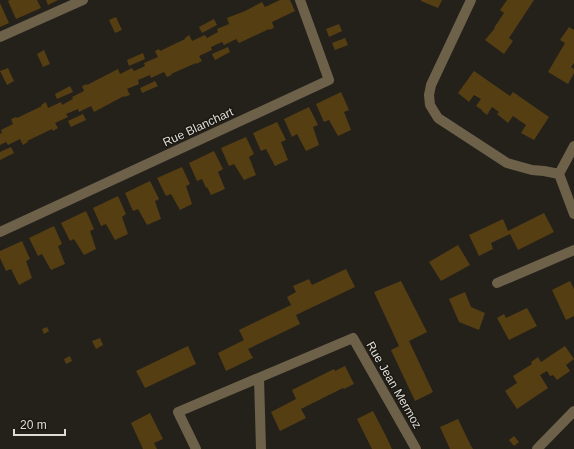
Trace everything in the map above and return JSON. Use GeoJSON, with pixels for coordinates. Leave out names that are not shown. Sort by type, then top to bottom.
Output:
{"type":"FeatureCollection","features":[{"type":"Feature","properties":{"kind":"street"},"geometry":{"type":"LineString","coordinates":[[0,37],[83,0]]}},
{"type":"Feature","properties":{"kind":"street","name":"Rue Blanchart"},"geometry":{"type":"LineString","coordinates":[[0,232],[329,80],[300,0]]}},
{"type":"Feature","properties":{"kind":"street"},"geometry":{"type":"LineString","coordinates":[[471,0],[431,85],[429,95],[430,105],[438,118],[508,163],[532,170],[544,170],[559,174]]}},
{"type":"Feature","properties":{"kind":"street"},"geometry":{"type":"LineString","coordinates":[[574,146],[559,174],[574,214]]}},
{"type":"Feature","properties":{"kind":"street"},"geometry":{"type":"LineString","coordinates":[[497,283],[574,250]]}},
{"type":"Feature","properties":{"kind":"street","name":"Rue Jean Mermoz"},"geometry":{"type":"LineString","coordinates":[[259,378],[353,338],[416,449]]}},
{"type":"Feature","properties":{"kind":"street"},"geometry":{"type":"LineString","coordinates":[[196,449],[178,412],[259,378],[261,449]]}},
{"type":"Feature","properties":{"kind":"street"},"geometry":{"type":"LineString","coordinates":[[537,449],[574,411]]}},
{"type":"Feature","properties":{"kind":"building"},"geometry":{"type":"Polygon","coordinates":[[[37,0],[41,8],[16,19],[8,1],[37,0]]]}},
{"type":"Feature","properties":{"kind":"building"},"geometry":{"type":"Polygon","coordinates":[[[46,0],[58,0],[48,5],[46,0]]]}},
{"type":"Feature","properties":{"kind":"building"},"geometry":{"type":"Polygon","coordinates":[[[280,0],[290,0],[295,11],[272,22],[274,28],[239,43],[236,39],[224,45],[222,42],[211,47],[212,50],[199,56],[202,61],[167,77],[164,72],[151,78],[150,75],[138,80],[139,84],[127,89],[130,95],[124,96],[94,112],[91,106],[79,112],[78,109],[66,114],[68,117],[55,123],[58,128],[53,131],[52,129],[27,141],[28,142],[23,145],[20,139],[8,145],[6,142],[0,145],[1,130],[13,124],[11,119],[17,118],[42,106],[41,105],[46,102],[48,108],[61,102],[62,105],[73,99],[72,97],[84,91],[82,86],[87,85],[118,69],[120,74],[132,68],[134,71],[145,66],[144,63],[158,57],[155,51],[159,49],[160,51],[185,39],[189,35],[192,41],[205,35],[207,38],[218,32],[217,29],[229,24],[227,18],[262,2],[265,7],[280,0]]]}},
{"type":"Feature","properties":{"kind":"building"},"geometry":{"type":"Polygon","coordinates":[[[421,0],[442,0],[438,8],[421,0]]]}},
{"type":"Feature","properties":{"kind":"building"},"geometry":{"type":"Polygon","coordinates":[[[507,0],[534,0],[509,38],[513,41],[504,54],[485,40],[495,28],[504,13],[500,10],[507,0]]]}},
{"type":"Feature","properties":{"kind":"building"},"geometry":{"type":"Polygon","coordinates":[[[0,3],[9,23],[0,27],[0,3]]]}},
{"type":"Feature","properties":{"kind":"building"},"geometry":{"type":"Polygon","coordinates":[[[116,17],[122,30],[115,33],[109,20],[116,17]]]}},
{"type":"Feature","properties":{"kind":"building"},"geometry":{"type":"Polygon","coordinates":[[[214,19],[217,25],[202,33],[199,27],[214,19]]]}},
{"type":"Feature","properties":{"kind":"building"},"geometry":{"type":"Polygon","coordinates":[[[339,24],[342,31],[329,37],[326,29],[339,24]]]}},
{"type":"Feature","properties":{"kind":"building"},"geometry":{"type":"Polygon","coordinates":[[[569,27],[574,30],[574,63],[571,67],[574,69],[574,73],[568,84],[548,72],[565,43],[560,40],[569,27]]]}},
{"type":"Feature","properties":{"kind":"building"},"geometry":{"type":"Polygon","coordinates":[[[345,38],[348,45],[335,50],[332,43],[345,38]]]}},
{"type":"Feature","properties":{"kind":"building"},"geometry":{"type":"Polygon","coordinates":[[[228,47],[230,52],[215,60],[212,54],[228,47]]]}},
{"type":"Feature","properties":{"kind":"building"},"geometry":{"type":"Polygon","coordinates":[[[44,50],[50,64],[43,67],[37,54],[44,50]]]}},
{"type":"Feature","properties":{"kind":"building"},"geometry":{"type":"Polygon","coordinates":[[[143,53],[145,59],[129,66],[127,60],[143,53]]]}},
{"type":"Feature","properties":{"kind":"building"},"geometry":{"type":"Polygon","coordinates":[[[8,68],[14,81],[7,85],[0,71],[8,68]]]}},
{"type":"Feature","properties":{"kind":"building"},"geometry":{"type":"Polygon","coordinates":[[[474,71],[510,96],[513,92],[549,117],[534,140],[521,133],[526,125],[513,116],[508,123],[497,114],[499,112],[492,107],[487,115],[476,106],[481,99],[474,95],[469,102],[458,93],[474,71]]]}},
{"type":"Feature","properties":{"kind":"building"},"geometry":{"type":"Polygon","coordinates":[[[155,81],[158,86],[142,93],[140,88],[155,81]]]}},
{"type":"Feature","properties":{"kind":"building"},"geometry":{"type":"Polygon","coordinates":[[[70,86],[73,92],[57,99],[55,94],[70,86]]]}},
{"type":"Feature","properties":{"kind":"building"},"geometry":{"type":"Polygon","coordinates":[[[341,92],[349,110],[344,112],[351,130],[338,136],[329,120],[324,122],[316,104],[341,92]]]}},
{"type":"Feature","properties":{"kind":"building"},"geometry":{"type":"Polygon","coordinates":[[[309,107],[318,125],[313,127],[319,145],[306,151],[297,134],[292,137],[284,119],[309,107]]]}},
{"type":"Feature","properties":{"kind":"building"},"geometry":{"type":"Polygon","coordinates":[[[83,114],[86,120],[71,127],[68,121],[83,114]]]}},
{"type":"Feature","properties":{"kind":"building"},"geometry":{"type":"Polygon","coordinates":[[[277,122],[286,140],[281,142],[288,160],[275,166],[266,149],[261,151],[253,133],[277,122]]]}},
{"type":"Feature","properties":{"kind":"building"},"geometry":{"type":"Polygon","coordinates":[[[246,137],[254,154],[249,157],[256,175],[244,180],[234,164],[229,166],[221,148],[246,137]]]}},
{"type":"Feature","properties":{"kind":"building"},"geometry":{"type":"Polygon","coordinates":[[[11,147],[14,153],[0,160],[0,152],[11,147]]]}},
{"type":"Feature","properties":{"kind":"building"},"geometry":{"type":"Polygon","coordinates":[[[214,151],[223,169],[218,172],[225,189],[211,195],[202,179],[197,181],[189,163],[214,151]]]}},
{"type":"Feature","properties":{"kind":"building"},"geometry":{"type":"Polygon","coordinates":[[[182,167],[190,184],[186,186],[192,204],[180,210],[171,194],[166,196],[157,178],[182,167]]]}},
{"type":"Feature","properties":{"kind":"building"},"geometry":{"type":"Polygon","coordinates":[[[150,181],[159,199],[155,201],[161,219],[147,225],[138,209],[133,211],[125,193],[150,181]]]}},
{"type":"Feature","properties":{"kind":"building"},"geometry":{"type":"Polygon","coordinates":[[[118,196],[126,214],[122,217],[128,234],[115,240],[106,224],[101,226],[93,208],[118,196]]]}},
{"type":"Feature","properties":{"kind":"building"},"geometry":{"type":"Polygon","coordinates":[[[86,211],[94,229],[90,231],[96,249],[84,255],[74,239],[70,241],[61,223],[86,211]]]}},
{"type":"Feature","properties":{"kind":"building"},"geometry":{"type":"Polygon","coordinates":[[[544,213],[554,232],[518,250],[510,234],[491,243],[493,249],[479,256],[469,235],[503,219],[508,231],[544,213]]]}},
{"type":"Feature","properties":{"kind":"building"},"geometry":{"type":"Polygon","coordinates":[[[54,226],[62,244],[58,246],[65,264],[51,270],[42,254],[38,256],[29,238],[54,226]]]}},
{"type":"Feature","properties":{"kind":"building"},"geometry":{"type":"Polygon","coordinates":[[[22,241],[30,259],[26,261],[32,278],[19,285],[11,269],[6,271],[0,258],[0,251],[22,241]]]}},
{"type":"Feature","properties":{"kind":"building"},"geometry":{"type":"Polygon","coordinates":[[[458,245],[470,265],[441,281],[429,262],[458,245]]]}},
{"type":"Feature","properties":{"kind":"building"},"geometry":{"type":"Polygon","coordinates":[[[346,269],[355,287],[296,315],[300,324],[248,349],[253,358],[226,371],[218,353],[244,340],[239,330],[291,305],[287,297],[296,292],[293,286],[309,279],[312,285],[346,269]]]}},
{"type":"Feature","properties":{"kind":"building"},"geometry":{"type":"Polygon","coordinates":[[[401,281],[427,332],[409,341],[433,392],[415,401],[391,350],[399,346],[374,292],[401,281]]]}},
{"type":"Feature","properties":{"kind":"building"},"geometry":{"type":"Polygon","coordinates":[[[570,281],[574,289],[574,316],[566,320],[552,290],[570,281]]]}},
{"type":"Feature","properties":{"kind":"building"},"geometry":{"type":"Polygon","coordinates":[[[465,292],[471,307],[485,313],[479,330],[459,322],[449,299],[465,292]]]}},
{"type":"Feature","properties":{"kind":"building"},"geometry":{"type":"Polygon","coordinates":[[[527,308],[537,326],[509,340],[497,318],[504,314],[506,318],[527,308]]]}},
{"type":"Feature","properties":{"kind":"building"},"geometry":{"type":"Polygon","coordinates":[[[47,327],[49,331],[44,334],[42,329],[47,327]]]}},
{"type":"Feature","properties":{"kind":"building"},"geometry":{"type":"Polygon","coordinates":[[[100,338],[103,345],[96,349],[92,341],[100,338]]]}},
{"type":"Feature","properties":{"kind":"building"},"geometry":{"type":"Polygon","coordinates":[[[188,346],[196,364],[145,388],[136,371],[188,346]]]}},
{"type":"Feature","properties":{"kind":"building"},"geometry":{"type":"Polygon","coordinates":[[[565,346],[574,359],[566,365],[570,371],[557,380],[553,375],[550,376],[547,371],[540,375],[548,388],[517,409],[505,391],[517,383],[513,376],[532,364],[531,362],[538,357],[541,362],[565,346]]]}},
{"type":"Feature","properties":{"kind":"building"},"geometry":{"type":"Polygon","coordinates":[[[70,356],[72,361],[66,364],[64,359],[70,356]]]}},
{"type":"Feature","properties":{"kind":"building"},"geometry":{"type":"Polygon","coordinates":[[[345,366],[354,384],[301,409],[306,418],[280,431],[271,412],[296,399],[292,390],[334,369],[335,371],[345,366]]]}},
{"type":"Feature","properties":{"kind":"building"},"geometry":{"type":"Polygon","coordinates":[[[373,411],[392,449],[372,449],[357,419],[373,411]]]}},
{"type":"Feature","properties":{"kind":"building"},"geometry":{"type":"Polygon","coordinates":[[[150,413],[163,439],[154,443],[157,449],[143,449],[131,423],[150,413]]]}},
{"type":"Feature","properties":{"kind":"building"},"geometry":{"type":"Polygon","coordinates":[[[458,419],[473,449],[450,449],[440,427],[458,419]]]}},
{"type":"Feature","properties":{"kind":"building"},"geometry":{"type":"Polygon","coordinates":[[[514,436],[519,442],[514,446],[509,440],[514,436]]]}}]}
